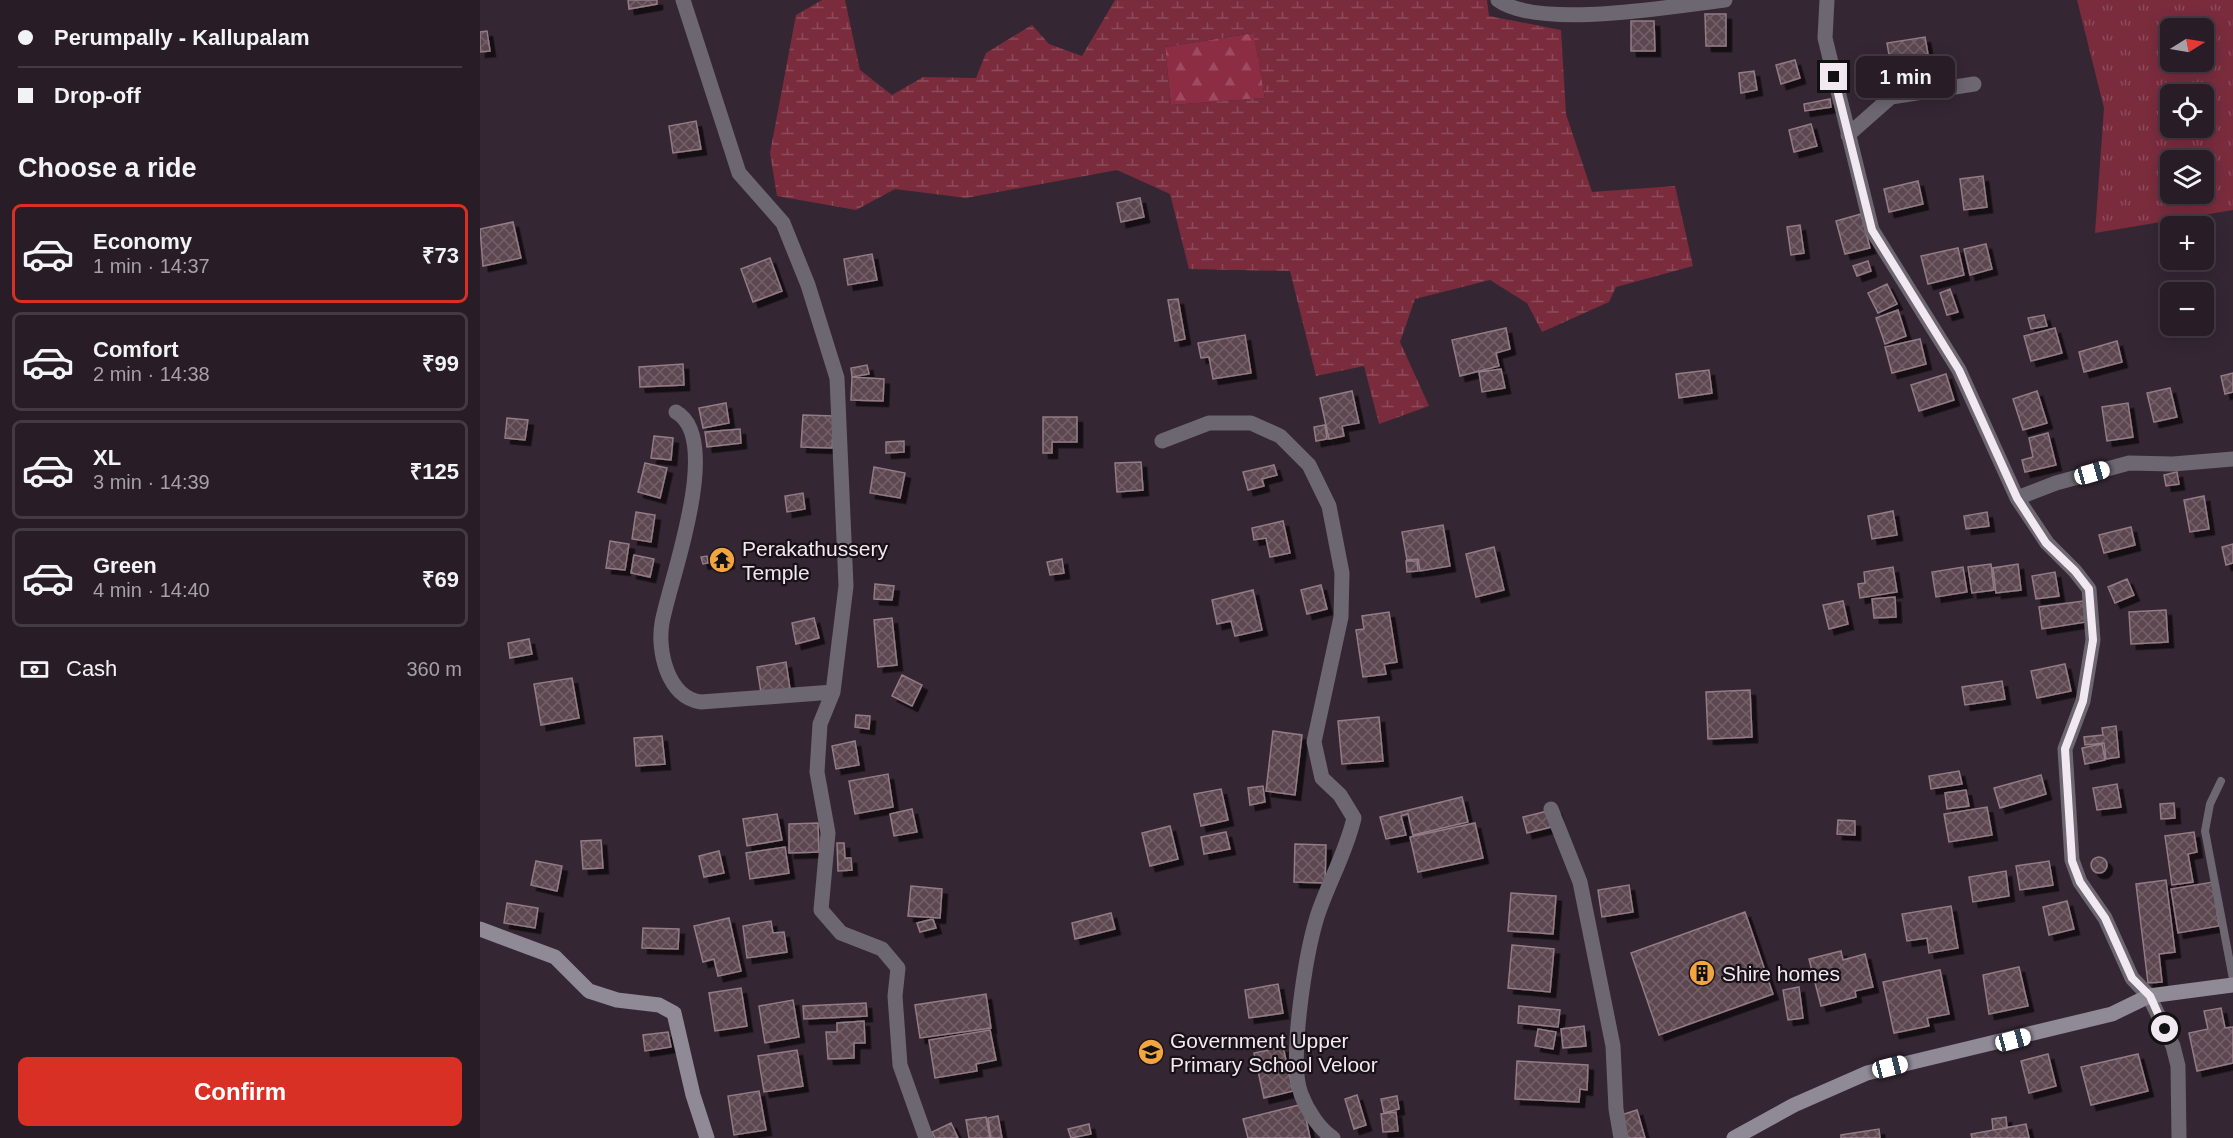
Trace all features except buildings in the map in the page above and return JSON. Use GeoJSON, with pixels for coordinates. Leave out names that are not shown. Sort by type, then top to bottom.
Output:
{"type":"FeatureCollection","features":[{"type":"Feature","properties":{"kind":"street"},"geometry":{"type":"LineString","coordinates":[[683,0],[739,173],[783,223],[808,285],[837,378],[846,586],[833,692],[820,724],[817,772],[828,833],[821,910],[840,933],[882,949],[898,968],[895,996],[900,1065],[926,1138]]}},
{"type":"Feature","properties":{"kind":"street"},"geometry":{"type":"LineString","coordinates":[[1498,0],[1517,8],[1593,16],[1725,0]]}},
{"type":"Feature","properties":{"kind":"street"},"geometry":{"type":"LineString","coordinates":[[1827,0],[1825,38],[1872,230],[1959,370],[2017,498],[2046,543],[2075,571],[2089,589],[2093,640],[2083,701],[2065,749],[2072,861],[2080,882],[2105,918],[2132,978],[2150,996],[2173,1046],[2178,1066],[2179,1138]]}},
{"type":"Feature","properties":{"kind":"street"},"geometry":{"type":"LineString","coordinates":[[1848,135],[1891,97],[1974,84]]}},
{"type":"Feature","properties":{"kind":"street"},"geometry":{"type":"LineString","coordinates":[[676,412],[683,417],[689,427],[694,462],[690,521],[661,625],[663,650],[669,677],[687,698],[700,702],[833,692]]}},
{"type":"Feature","properties":{"kind":"street"},"geometry":{"type":"LineString","coordinates":[[1162,441],[1209,423],[1251,423],[1280,436],[1309,465],[1329,506],[1342,573],[1341,617],[1314,742],[1322,778],[1340,795],[1354,818],[1349,839],[1317,918],[1299,1012],[1297,1058],[1300,1093],[1317,1123],[1334,1138]]}},
{"type":"Feature","properties":{"kind":"street"},"geometry":{"type":"LineString","coordinates":[[2017,498],[2056,483],[2129,463],[2172,464],[2233,459]]}},
{"type":"Feature","properties":{"kind":"street"},"geometry":{"type":"LineString","coordinates":[[1551,810],[1580,882],[1613,1046],[1616,1109],[1621,1138]]}},
{"type":"Feature","properties":{"kind":"street"},"geometry":{"type":"LineString","coordinates":[[480,928],[555,957],[589,991],[617,1000],[659,1005],[674,1013],[693,1095],[707,1138]]}},
{"type":"Feature","properties":{"kind":"street"},"geometry":{"type":"LineString","coordinates":[[1734,1138],[1794,1105],[1867,1073],[2112,1014],[2150,996],[2233,985]]}},
{"type":"Feature","properties":{"kind":"lane"},"geometry":{"type":"LineString","coordinates":[[2221,781],[2214,790],[2205,831],[2233,979]]}},
{"type":"Feature","properties":{"kind":"green space"},"geometry":{"type":"Polygon","coordinates":[[[822,0],[845,0],[860,70],[892,95],[923,77],[976,78],[986,53],[1032,25],[1049,44],[1082,56],[1115,0],[1487,0],[1489,16],[1561,30],[1566,114],[1592,192],[1675,186],[1693,266],[1616,287],[1609,302],[1542,332],[1527,303],[1490,280],[1415,299],[1400,342],[1429,406],[1379,424],[1364,366],[1316,376],[1290,271],[1189,269],[1170,194],[1117,170],[966,198],[895,189],[856,210],[777,196],[770,153],[796,15],[822,0]],[[1253,33],[1165,47],[1171,105],[1265,98],[1253,33]]]}},
{"type":"Feature","properties":{"kind":"green space"},"geometry":{"type":"Polygon","coordinates":[[[2077,0],[2233,0],[2233,210],[2197,216],[2160,216],[2160,222],[2095,233],[2104,108],[2077,0]]]}},
{"type":"Feature","properties":{"kind":"green space"},"geometry":{"type":"Polygon","coordinates":[[[1254,33],[1265,98],[1171,105],[1165,47],[1254,33]]]}},
{"type":"Feature","properties":{"kind":"place","name":"Perakathussery Temple"},"geometry":{"type":"Point","coordinates":[722,560]}},
{"type":"Feature","properties":{"kind":"place","name":"Shire homes"},"geometry":{"type":"Point","coordinates":[1702,973]}},
{"type":"Feature","properties":{"kind":"place","name":"Government Upper Primary School Veloor"},"geometry":{"type":"Point","coordinates":[1151,1052]}},
{"type":"Feature","properties":{"kind":"route"},"geometry":{"type":"LineString","coordinates":[[1834,77],[1872,230],[1959,370],[2017,498],[2046,543],[2075,571],[2089,589],[2093,640],[2083,701],[2065,749],[2072,861],[2080,882],[2105,918],[2132,978],[2150,996],[2165,1029]]}}]}
